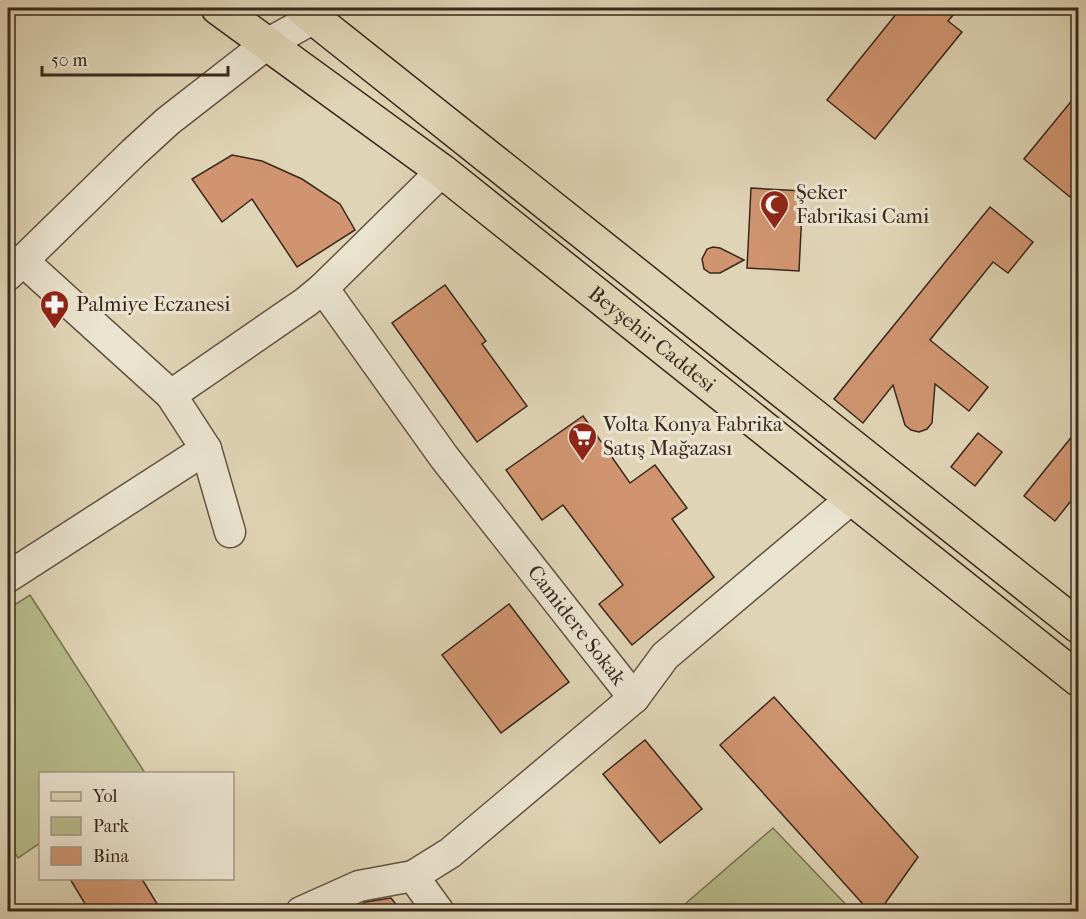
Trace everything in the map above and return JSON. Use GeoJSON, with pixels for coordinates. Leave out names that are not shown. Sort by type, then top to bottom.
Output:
{"type":"FeatureCollection","features":[{"type":"Feature","properties":{"kind":"main road","name":"Beyşehir Caddesi"},"geometry":{"type":"LineString","coordinates":[[219,8],[442,171],[1078,679]]}},
{"type":"Feature","properties":{"kind":"main road","name":"Beyşehir Caddesi"},"geometry":{"type":"LineString","coordinates":[[312,11],[1078,626]]}},
{"type":"Feature","properties":{"kind":"street"},"geometry":{"type":"LineString","coordinates":[[230,532],[206,449],[171,395],[12,270],[168,121],[312,11]]}},
{"type":"Feature","properties":{"kind":"street"},"geometry":{"type":"LineString","coordinates":[[171,395],[323,288],[442,171]]}},
{"type":"Feature","properties":{"kind":"street","name":"Camidere Sokak"},"geometry":{"type":"LineString","coordinates":[[301,912],[358,885],[413,876],[450,853],[634,698],[444,457],[323,288]]}},
{"type":"Feature","properties":{"kind":"street"},"geometry":{"type":"LineString","coordinates":[[8,577],[206,449]]}},
{"type":"Feature","properties":{"kind":"street"},"geometry":{"type":"LineString","coordinates":[[634,698],[665,656],[851,499]]}},
{"type":"Feature","properties":{"kind":"street"},"geometry":{"type":"LineString","coordinates":[[413,876],[439,912]]}},
{"type":"Feature","properties":{"kind":"green space"},"geometry":{"type":"Polygon","coordinates":[[[30,595],[144,772],[39,772],[39,844],[18,858],[8,842],[8,609],[30,595]]]}},
{"type":"Feature","properties":{"kind":"green space"},"geometry":{"type":"Polygon","coordinates":[[[773,828],[852,911],[677,911],[773,828]]]}},
{"type":"Feature","properties":{"kind":"building"},"geometry":{"type":"Polygon","coordinates":[[[901,8],[959,8],[948,21],[962,32],[875,139],[827,100],[901,8]]]}},
{"type":"Feature","properties":{"kind":"building"},"geometry":{"type":"Polygon","coordinates":[[[1078,93],[1078,186],[1070,197],[1024,159],[1078,93]]]}},
{"type":"Feature","properties":{"kind":"building"},"geometry":{"type":"Polygon","coordinates":[[[232,155],[262,161],[302,179],[340,204],[355,230],[297,267],[252,199],[222,222],[192,179],[232,155]]]}},
{"type":"Feature","properties":{"kind":"building","name":"Şeker Fabrikasi Cami"},"geometry":{"type":"Polygon","coordinates":[[[751,188],[803,191],[799,271],[747,268],[751,188]]]}},
{"type":"Feature","properties":{"kind":"building"},"geometry":{"type":"Polygon","coordinates":[[[990,207],[1033,242],[1008,273],[993,262],[930,340],[988,387],[969,411],[935,384],[932,423],[927,429],[919,432],[905,425],[893,385],[863,423],[834,399],[990,207]]]}},
{"type":"Feature","properties":{"kind":"building"},"geometry":{"type":"Polygon","coordinates":[[[713,247],[744,260],[720,273],[710,273],[704,269],[702,259],[707,249],[713,247]]]}},
{"type":"Feature","properties":{"kind":"building"},"geometry":{"type":"Polygon","coordinates":[[[445,285],[486,341],[482,344],[527,406],[477,442],[392,323],[445,285]]]}},
{"type":"Feature","properties":{"kind":"building"},"geometry":{"type":"Polygon","coordinates":[[[583,416],[630,483],[655,465],[687,508],[672,519],[714,577],[632,645],[599,604],[623,585],[563,505],[542,520],[506,470],[583,416]]]}},
{"type":"Feature","properties":{"kind":"building"},"geometry":{"type":"Polygon","coordinates":[[[1078,429],[1078,492],[1055,521],[1024,496],[1078,429]]]}},
{"type":"Feature","properties":{"kind":"building"},"geometry":{"type":"Polygon","coordinates":[[[978,433],[1002,452],[975,486],[951,467],[978,433]]]}},
{"type":"Feature","properties":{"kind":"building"},"geometry":{"type":"Polygon","coordinates":[[[509,604],[569,682],[501,733],[442,655],[509,604]]]}},
{"type":"Feature","properties":{"kind":"building"},"geometry":{"type":"Polygon","coordinates":[[[774,697],[918,857],[879,912],[870,912],[720,745],[774,697]]]}},
{"type":"Feature","properties":{"kind":"building"},"geometry":{"type":"Polygon","coordinates":[[[645,740],[702,809],[660,843],[603,774],[645,740]]]}},
{"type":"Feature","properties":{"kind":"building"},"geometry":{"type":"Polygon","coordinates":[[[71,880],[143,880],[162,912],[90,912],[71,880]]]}},
{"type":"Feature","properties":{"kind":"building"},"geometry":{"type":"Polygon","coordinates":[[[391,898],[402,912],[353,912],[365,902],[391,898]]]}},
{"type":"Feature","properties":{"kind":"place","name":"Şeker Fabrikasi Cami"},"geometry":{"type":"Point","coordinates":[775,230]}},
{"type":"Feature","properties":{"kind":"place","name":"Palmiye Eczanesi"},"geometry":{"type":"Point","coordinates":[55,330]}},
{"type":"Feature","properties":{"kind":"place","name":"Volta Konya Fabrika Satış Mağazası"},"geometry":{"type":"Point","coordinates":[582,462]}}]}
